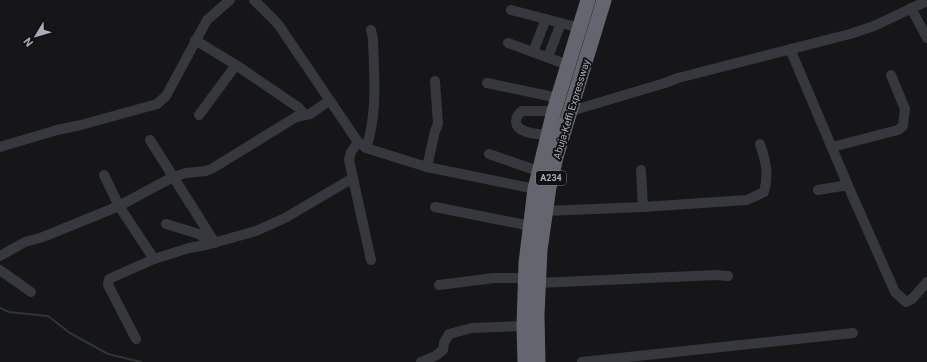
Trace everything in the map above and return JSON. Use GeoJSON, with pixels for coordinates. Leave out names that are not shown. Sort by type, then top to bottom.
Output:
{"type":"FeatureCollection","features":[{"type":"Feature","properties":{"kind":"highway","name":"Abuja-Keffi Expressway"},"geometry":{"type":"LineString","coordinates":[[538,362],[537,315],[532,280],[531,226],[535,189],[538,171],[556,105],[588,0]]}},
{"type":"Feature","properties":{"kind":"highway","name":"Abuja-Keffi Expressway"},"geometry":{"type":"LineString","coordinates":[[525,362],[524,326],[532,280],[540,250],[545,211],[556,157],[604,0]]}},
{"type":"Feature","properties":{"kind":"street"},"geometry":{"type":"LineString","coordinates":[[0,147],[57,130],[157,104],[166,96],[207,20],[230,0]]}},
{"type":"Feature","properties":{"kind":"street"},"geometry":{"type":"LineString","coordinates":[[254,0],[278,24],[329,101],[362,145],[426,167],[535,189]]}},
{"type":"Feature","properties":{"kind":"street"},"geometry":{"type":"LineString","coordinates":[[570,111],[678,78],[874,26],[927,1]]}},
{"type":"Feature","properties":{"kind":"street"},"geometry":{"type":"LineString","coordinates":[[911,8],[927,38]]}},
{"type":"Feature","properties":{"kind":"street"},"geometry":{"type":"LineString","coordinates":[[511,10],[580,28]]}},
{"type":"Feature","properties":{"kind":"street"},"geometry":{"type":"LineString","coordinates":[[533,52],[546,19]]}},
{"type":"Feature","properties":{"kind":"street"},"geometry":{"type":"LineString","coordinates":[[548,57],[561,23]]}},
{"type":"Feature","properties":{"kind":"street"},"geometry":{"type":"LineString","coordinates":[[370,30],[373,39],[374,95],[371,132],[362,145],[351,152],[349,160],[371,260]]}},
{"type":"Feature","properties":{"kind":"street"},"geometry":{"type":"LineString","coordinates":[[195,40],[236,65],[299,108],[305,115]]}},
{"type":"Feature","properties":{"kind":"street"},"geometry":{"type":"LineString","coordinates":[[508,43],[568,65]]}},
{"type":"Feature","properties":{"kind":"street"},"geometry":{"type":"LineString","coordinates":[[790,49],[895,292],[906,302],[912,299],[927,282]]}},
{"type":"Feature","properties":{"kind":"street"},"geometry":{"type":"LineString","coordinates":[[199,115],[236,65]]}},
{"type":"Feature","properties":{"kind":"street"},"geometry":{"type":"LineString","coordinates":[[832,147],[898,130],[903,126],[905,109],[891,75]]}},
{"type":"Feature","properties":{"kind":"street"},"geometry":{"type":"LineString","coordinates":[[426,167],[438,124],[435,81]]}},
{"type":"Feature","properties":{"kind":"street"},"geometry":{"type":"LineString","coordinates":[[487,83],[556,105]]}},
{"type":"Feature","properties":{"kind":"street"},"geometry":{"type":"LineString","coordinates":[[0,256],[25,242],[43,237],[119,206],[173,177],[186,172],[213,168],[296,117],[310,114],[329,101]]}},
{"type":"Feature","properties":{"kind":"street"},"geometry":{"type":"LineString","coordinates":[[548,135],[520,129],[516,125],[516,118],[522,111],[556,105]]}},
{"type":"Feature","properties":{"kind":"street"},"geometry":{"type":"LineString","coordinates":[[150,140],[173,177],[210,244]]}},
{"type":"Feature","properties":{"kind":"street"},"geometry":{"type":"LineString","coordinates":[[545,211],[643,207],[747,200],[764,192],[767,183],[767,167],[760,144]]}},
{"type":"Feature","properties":{"kind":"street"},"geometry":{"type":"LineString","coordinates":[[489,154],[538,171]]}},
{"type":"Feature","properties":{"kind":"street"},"geometry":{"type":"LineString","coordinates":[[641,170],[643,207]]}},
{"type":"Feature","properties":{"kind":"street"},"geometry":{"type":"LineString","coordinates":[[104,175],[119,206],[154,259]]}},
{"type":"Feature","properties":{"kind":"street"},"geometry":{"type":"LineString","coordinates":[[136,339],[108,285],[109,279],[154,259],[256,230],[285,218],[353,178]]}},
{"type":"Feature","properties":{"kind":"street"},"geometry":{"type":"LineString","coordinates":[[818,190],[848,185]]}},
{"type":"Feature","properties":{"kind":"street"},"geometry":{"type":"LineString","coordinates":[[435,207],[531,226]]}},
{"type":"Feature","properties":{"kind":"street"},"geometry":{"type":"LineString","coordinates":[[166,224],[200,234],[210,244]]}},
{"type":"Feature","properties":{"kind":"street"},"geometry":{"type":"LineString","coordinates":[[0,270],[31,292]]}},
{"type":"Feature","properties":{"kind":"street"},"geometry":{"type":"LineString","coordinates":[[439,285],[494,278],[532,280],[716,275],[728,276]]}},
{"type":"Feature","properties":{"kind":"street"},"geometry":{"type":"LineString","coordinates":[[421,362],[435,356],[443,350],[444,343],[449,334],[472,328],[524,326]]}},
{"type":"Feature","properties":{"kind":"street"},"geometry":{"type":"LineString","coordinates":[[582,362],[854,333]]}},
{"type":"Feature","properties":{"kind":"waterway"},"geometry":{"type":"LineString","coordinates":[[0,308],[9,312],[48,316],[70,333],[108,354],[141,362]]}}]}
